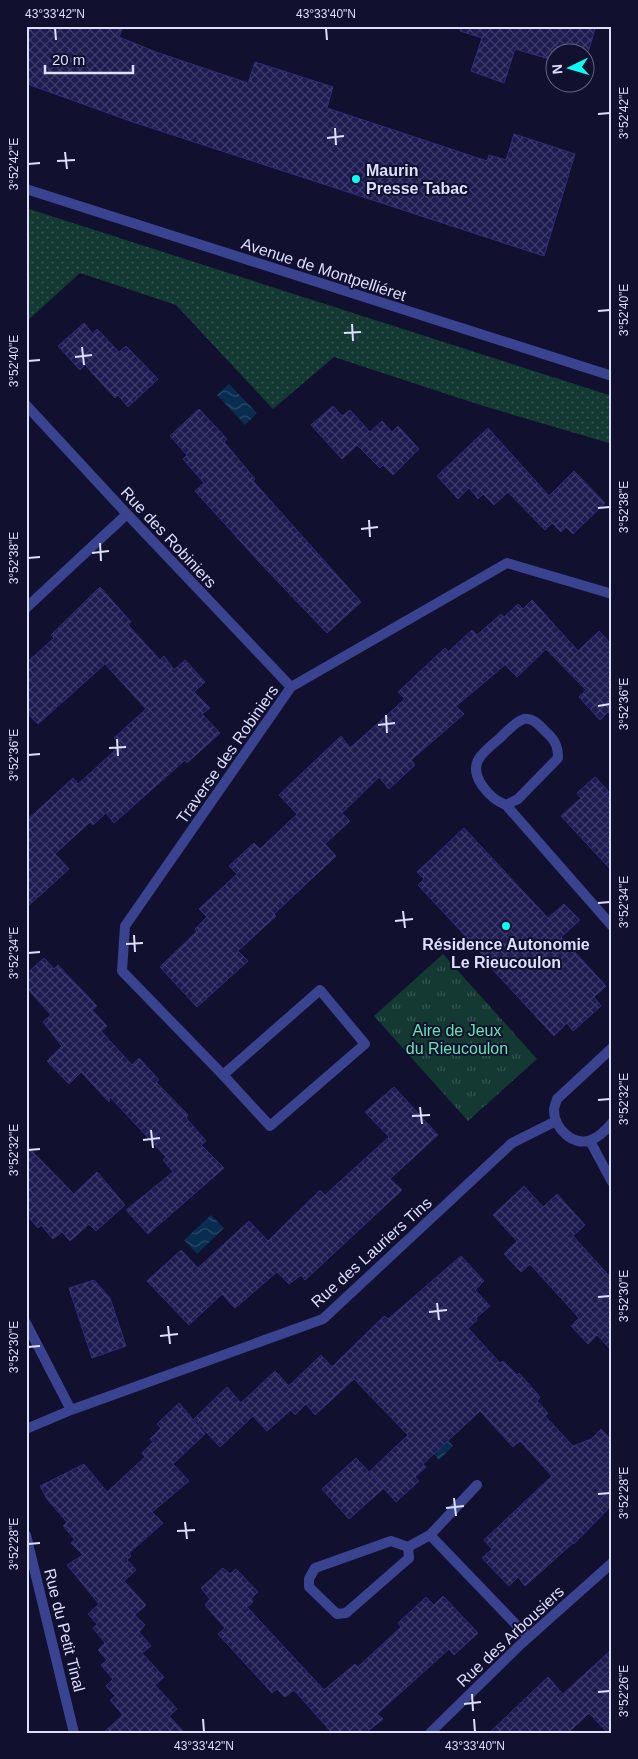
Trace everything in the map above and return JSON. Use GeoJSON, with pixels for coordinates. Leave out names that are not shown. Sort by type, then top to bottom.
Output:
{"type":"FeatureCollection","features":[{"type":"Feature","properties":{"kind":"street","name":"Avenue de Montpelliéret"},"geometry":{"type":"LineString","coordinates":[[26,189],[612,376]]}},
{"type":"Feature","properties":{"kind":"street","name":"Rue des Robiniers"},"geometry":{"type":"LineString","coordinates":[[26,405],[291,688]]}},
{"type":"Feature","properties":{"kind":"street"},"geometry":{"type":"LineString","coordinates":[[26,608],[127,514]]}},
{"type":"Feature","properties":{"kind":"street","name":"Traverse des Robiniers"},"geometry":{"type":"LineString","coordinates":[[223,1075],[320,990],[365,1044],[270,1126],[122,971],[125,926],[291,688],[507,563],[612,594]]}},
{"type":"Feature","properties":{"kind":"street"},"geometry":{"type":"LineString","coordinates":[[506,805],[518,799],[558,758],[558,748],[554,739],[534,720],[524,719],[512,727],[479,758],[476,773],[480,783],[497,801],[506,805],[612,926]]}},
{"type":"Feature","properties":{"kind":"street"},"geometry":{"type":"LineString","coordinates":[[612,1048],[557,1099],[554,1109],[560,1128],[570,1139],[590,1141],[601,1134],[612,1123]]}},
{"type":"Feature","properties":{"kind":"street","name":"Rue des Lauriers Tins"},"geometry":{"type":"LineString","coordinates":[[26,1429],[71,1410],[323,1319],[512,1143],[556,1120]]}},
{"type":"Feature","properties":{"kind":"street"},"geometry":{"type":"LineString","coordinates":[[590,1141],[612,1182]]}},
{"type":"Feature","properties":{"kind":"street"},"geometry":{"type":"LineString","coordinates":[[26,1323],[71,1410]]}},
{"type":"Feature","properties":{"kind":"street"},"geometry":{"type":"LineString","coordinates":[[408,1547],[409,1558],[346,1613],[337,1614],[309,1587],[309,1579],[315,1568],[391,1541],[408,1547],[430,1535],[477,1485]]}},
{"type":"Feature","properties":{"kind":"street","name":"Rue du Petit Tinal"},"geometry":{"type":"LineString","coordinates":[[26,1535],[74,1733]]}},
{"type":"Feature","properties":{"kind":"street"},"geometry":{"type":"LineString","coordinates":[[430,1535],[528,1638]]}},
{"type":"Feature","properties":{"kind":"street","name":"Rue des Arbousiers"},"geometry":{"type":"LineString","coordinates":[[430,1733],[528,1638],[612,1563]]}},
{"type":"Feature","properties":{"kind":"green space"},"geometry":{"type":"Polygon","coordinates":[[[26,208],[612,396],[612,444],[477,404],[334,357],[273,409],[176,305],[80,273],[26,322],[26,208]]]}},
{"type":"Feature","properties":{"kind":"green space","name":"Aire de Jeux du Rieucoulon"},"geometry":{"type":"Polygon","coordinates":[[[443,954],[537,1059],[468,1121],[374,1016],[443,954]]]}},
{"type":"Feature","properties":{"kind":"water"},"geometry":{"type":"Polygon","coordinates":[[[229,384],[257,413],[245,425],[217,395],[229,384]]]}},
{"type":"Feature","properties":{"kind":"water"},"geometry":{"type":"Polygon","coordinates":[[[211,1215],[224,1228],[197,1254],[184,1240],[211,1215]]]}},
{"type":"Feature","properties":{"kind":"water"},"geometry":{"type":"Polygon","coordinates":[[[428,1419],[453,1446],[439,1460],[414,1433],[428,1419]]]}},
{"type":"Feature","properties":{"kind":"building"},"geometry":{"type":"Polygon","coordinates":[[[26,26],[123,26],[119,37],[156,52],[248,83],[255,62],[333,87],[327,108],[487,161],[489,155],[506,160],[514,134],[575,154],[544,256],[133,122],[30,85],[26,71],[26,26]]]}},
{"type":"Feature","properties":{"kind":"building"},"geometry":{"type":"Polygon","coordinates":[[[461,26],[596,26],[591,42],[546,42],[546,58],[515,49],[504,83],[471,71],[482,38],[460,31],[461,26]]]}},
{"type":"Feature","properties":{"kind":"building"},"geometry":{"type":"Polygon","coordinates":[[[84,323],[93,334],[97,329],[119,352],[126,346],[158,379],[128,407],[118,395],[115,398],[85,365],[80,370],[58,346],[84,323]]]}},
{"type":"Feature","properties":{"kind":"building"},"geometry":{"type":"Polygon","coordinates":[[[333,406],[342,416],[350,410],[370,432],[382,421],[392,432],[398,426],[419,449],[393,475],[383,465],[380,468],[357,445],[342,459],[311,425],[333,406]]]}},
{"type":"Feature","properties":{"kind":"building"},"geometry":{"type":"Polygon","coordinates":[[[199,409],[227,439],[224,442],[255,479],[253,481],[361,602],[327,633],[195,491],[204,483],[183,459],[187,455],[170,436],[199,409]]]}},
{"type":"Feature","properties":{"kind":"building"},"geometry":{"type":"Polygon","coordinates":[[[488,428],[549,496],[574,471],[605,503],[573,534],[566,527],[561,532],[552,523],[545,530],[508,492],[494,505],[483,494],[478,499],[469,488],[458,499],[437,476],[488,428]]]}},
{"type":"Feature","properties":{"kind":"building"},"geometry":{"type":"Polygon","coordinates":[[[100,587],[131,622],[128,625],[160,660],[164,656],[174,670],[185,660],[205,682],[194,692],[210,708],[202,714],[220,733],[187,763],[185,760],[114,823],[106,813],[93,825],[90,822],[55,854],[69,869],[26,908],[26,821],[73,778],[78,784],[121,745],[114,738],[146,709],[105,664],[38,724],[26,712],[26,663],[54,638],[51,635],[100,587]]]}},
{"type":"Feature","properties":{"kind":"building"},"geometry":{"type":"Polygon","coordinates":[[[532,600],[578,651],[599,631],[612,645],[612,715],[608,712],[600,720],[579,697],[586,690],[546,649],[517,677],[505,665],[456,706],[464,714],[411,760],[415,765],[389,789],[379,777],[342,813],[350,821],[325,844],[336,856],[274,914],[276,916],[238,951],[248,961],[197,1007],[160,967],[197,931],[195,929],[207,917],[199,909],[237,874],[229,866],[254,843],[260,849],[297,814],[279,795],[341,736],[350,748],[405,699],[398,692],[445,648],[448,652],[472,630],[477,635],[501,614],[504,617],[518,604],[523,609],[532,600]]]}},
{"type":"Feature","properties":{"kind":"building"},"geometry":{"type":"Polygon","coordinates":[[[595,777],[612,795],[612,871],[561,816],[581,798],[577,793],[595,777]]]}},
{"type":"Feature","properties":{"kind":"building","name":"Résidence Autonomie Le Rieucoulon"},"geometry":{"type":"Polygon","coordinates":[[[464,828],[548,918],[564,904],[580,920],[561,937],[606,986],[594,997],[601,1006],[573,1031],[567,1023],[554,1036],[492,969],[494,967],[418,885],[424,879],[417,872],[464,828]]]}},
{"type":"Feature","properties":{"kind":"building"},"geometry":{"type":"Polygon","coordinates":[[[44,958],[54,969],[58,965],[97,1006],[92,1010],[107,1026],[101,1031],[132,1065],[139,1058],[159,1080],[156,1082],[188,1115],[186,1118],[206,1141],[201,1145],[224,1168],[148,1234],[126,1210],[173,1172],[163,1160],[166,1157],[110,1097],[109,1102],[81,1072],[69,1084],[47,1061],[62,1046],[43,1022],[51,1015],[26,987],[26,974],[44,958]]]}},
{"type":"Feature","properties":{"kind":"building"},"geometry":{"type":"Polygon","coordinates":[[[394,1087],[438,1135],[390,1179],[402,1190],[305,1280],[301,1275],[289,1284],[277,1272],[235,1308],[222,1294],[189,1325],[147,1281],[181,1250],[198,1268],[249,1221],[268,1241],[320,1190],[325,1195],[389,1137],[365,1112],[394,1087]]]}},
{"type":"Feature","properties":{"kind":"building"},"geometry":{"type":"Polygon","coordinates":[[[26,1145],[74,1194],[97,1172],[125,1205],[96,1231],[89,1224],[70,1241],[62,1232],[53,1239],[41,1225],[38,1228],[26,1215],[26,1145]]]}},
{"type":"Feature","properties":{"kind":"building"},"geometry":{"type":"Polygon","coordinates":[[[524,1186],[543,1207],[557,1194],[585,1225],[573,1236],[612,1279],[612,1351],[597,1335],[588,1344],[571,1326],[579,1318],[530,1264],[521,1272],[504,1254],[517,1241],[493,1215],[524,1186]]]}},
{"type":"Feature","properties":{"kind":"building"},"geometry":{"type":"Polygon","coordinates":[[[461,1256],[484,1281],[475,1290],[490,1306],[468,1328],[500,1363],[503,1361],[517,1375],[519,1373],[540,1397],[537,1401],[548,1413],[545,1416],[573,1446],[591,1439],[601,1429],[612,1441],[612,1505],[574,1544],[525,1586],[518,1577],[509,1586],[482,1558],[492,1549],[484,1540],[552,1476],[520,1441],[513,1447],[480,1411],[423,1464],[426,1467],[415,1477],[419,1481],[396,1502],[369,1472],[408,1435],[354,1379],[315,1415],[306,1404],[295,1415],[291,1410],[267,1431],[253,1416],[220,1447],[194,1419],[227,1387],[241,1403],[275,1371],[289,1386],[321,1355],[332,1367],[384,1316],[388,1319],[461,1256]]]}},
{"type":"Feature","properties":{"kind":"building"},"geometry":{"type":"Polygon","coordinates":[[[94,1280],[110,1298],[126,1346],[92,1358],[69,1288],[94,1280]]]}},
{"type":"Feature","properties":{"kind":"building"},"geometry":{"type":"Polygon","coordinates":[[[179,1403],[205,1434],[173,1464],[189,1481],[152,1512],[163,1523],[129,1553],[131,1556],[127,1560],[136,1570],[124,1581],[146,1605],[135,1615],[145,1625],[139,1632],[151,1646],[142,1653],[164,1677],[155,1685],[177,1709],[169,1716],[185,1733],[103,1733],[123,1715],[110,1700],[115,1696],[106,1686],[113,1679],[101,1665],[107,1660],[98,1650],[105,1643],[93,1628],[97,1624],[88,1614],[99,1604],[67,1565],[83,1555],[71,1543],[75,1540],[63,1526],[67,1522],[47,1499],[40,1486],[84,1464],[107,1492],[145,1457],[142,1453],[153,1442],[150,1439],[161,1428],[157,1424],[179,1403]]]}},
{"type":"Feature","properties":{"kind":"building"},"geometry":{"type":"Polygon","coordinates":[[[356,1458],[384,1488],[349,1519],[322,1489],[356,1458]]]}},
{"type":"Feature","properties":{"kind":"building"},"geometry":{"type":"Polygon","coordinates":[[[223,1568],[230,1574],[236,1569],[258,1592],[251,1599],[253,1602],[247,1607],[324,1690],[355,1664],[358,1667],[401,1627],[398,1623],[426,1597],[434,1605],[443,1596],[478,1633],[454,1655],[449,1649],[377,1714],[383,1719],[366,1733],[332,1733],[294,1690],[285,1697],[277,1689],[272,1693],[218,1634],[225,1628],[205,1605],[210,1599],[201,1588],[223,1568]]]}},
{"type":"Feature","properties":{"kind":"building"},"geometry":{"type":"Polygon","coordinates":[[[612,1649],[612,1733],[608,1733],[589,1713],[568,1733],[489,1733],[548,1677],[563,1694],[612,1649]]]}},
{"type":"Feature","properties":{"kind":"place","name":"Maurin Presse Tabac"},"geometry":{"type":"Point","coordinates":[356,179]}},
{"type":"Feature","properties":{"kind":"place","name":"Résidence Autonomie Le Rieucoulon"},"geometry":{"type":"Point","coordinates":[506,926]}}]}
